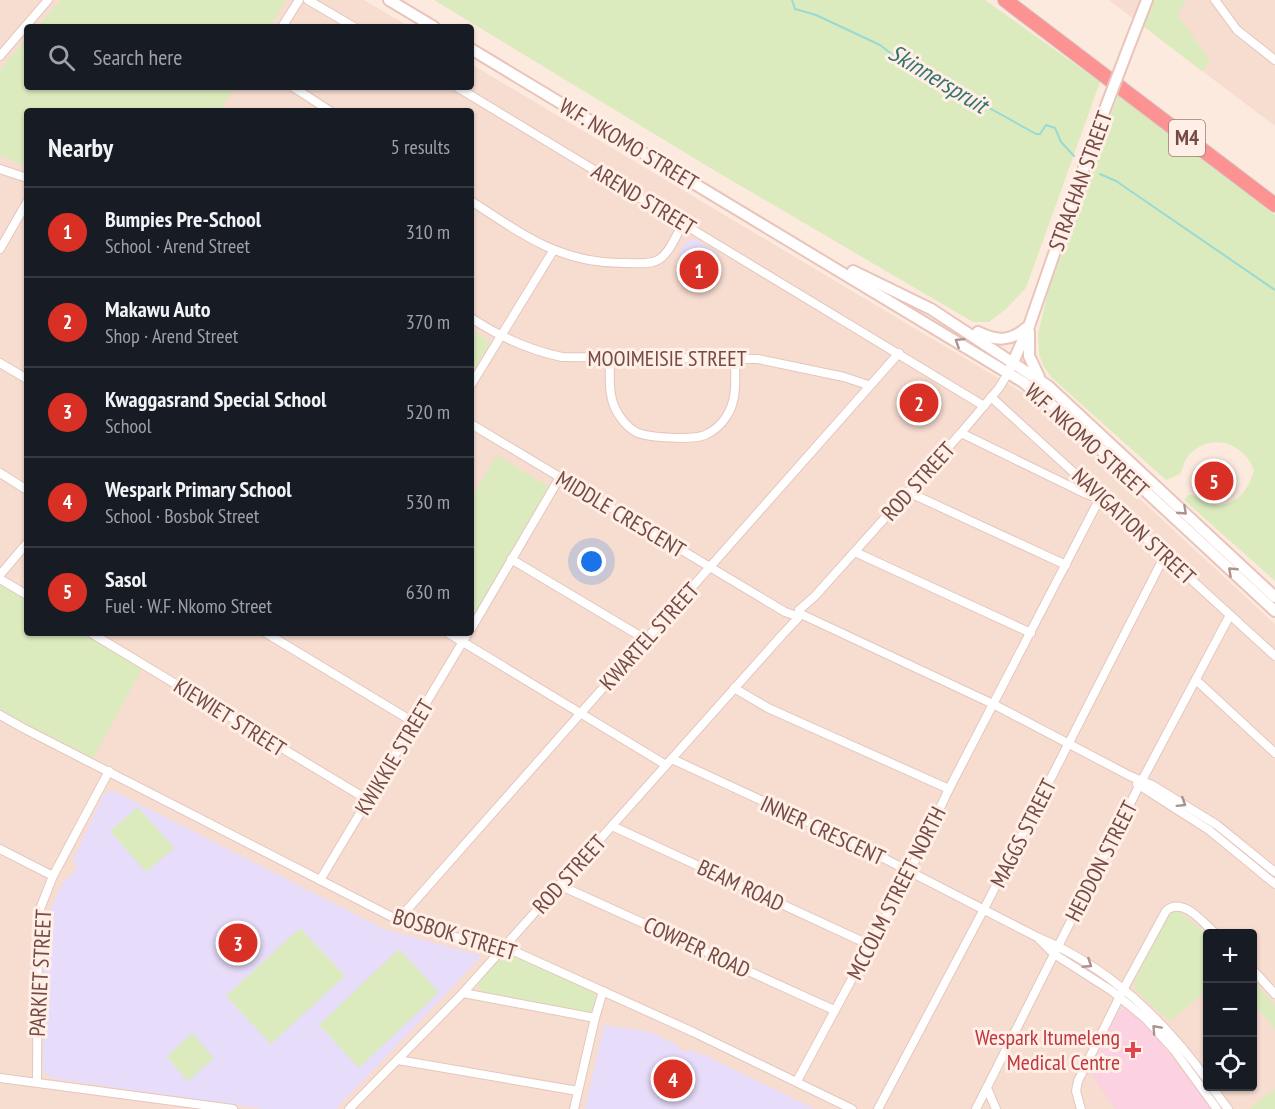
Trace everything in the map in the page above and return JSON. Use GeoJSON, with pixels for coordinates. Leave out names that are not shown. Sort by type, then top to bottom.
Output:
{"type":"FeatureCollection","features":[{"type":"Feature","properties":{"kind":"highway","name":"M4"},"geometry":{"type":"LineString","coordinates":[[1005,0],[1275,205]]}},
{"type":"Feature","properties":{"kind":"highway","name":"M4"},"geometry":{"type":"LineString","coordinates":[[1017,0],[1275,196]]}},
{"type":"Feature","properties":{"kind":"main road"},"geometry":{"type":"LineString","coordinates":[[389,0],[429,24]]}},
{"type":"Feature","properties":{"kind":"main road","name":"STRACHAN STREET"},"geometry":{"type":"LineString","coordinates":[[1013,362],[1029,326],[1097,130],[1147,0]]}},
{"type":"Feature","properties":{"kind":"main road","name":"W.F. NKOMO STREET"},"geometry":{"type":"LineString","coordinates":[[474,51],[787,238],[1042,396],[1275,611]]}},
{"type":"Feature","properties":{"kind":"main road","name":"W.F. NKOMO STREET"},"geometry":{"type":"LineString","coordinates":[[787,238],[931,309],[1042,382],[1275,597]]}},
{"type":"Feature","properties":{"kind":"main road"},"geometry":{"type":"LineString","coordinates":[[931,309],[991,339],[998,340],[1016,336],[1029,326]]}},
{"type":"Feature","properties":{"kind":"main road"},"geometry":{"type":"LineString","coordinates":[[1029,326],[1029,356],[1042,382]]}},
{"type":"Feature","properties":{"kind":"main road","name":"ROD STREET"},"geometry":{"type":"LineString","coordinates":[[1008,373],[1013,362]]}},
{"type":"Feature","properties":{"kind":"street"},"geometry":{"type":"LineString","coordinates":[[27,24],[48,0]]}},
{"type":"Feature","properties":{"kind":"street"},"geometry":{"type":"LineString","coordinates":[[284,24],[298,0]]}},
{"type":"Feature","properties":{"kind":"street"},"geometry":{"type":"LineString","coordinates":[[308,0],[349,24]]}},
{"type":"Feature","properties":{"kind":"street"},"geometry":{"type":"LineString","coordinates":[[1215,0],[1237,30],[1275,60]]}},
{"type":"Feature","properties":{"kind":"street"},"geometry":{"type":"LineString","coordinates":[[0,56],[24,28]]}},
{"type":"Feature","properties":{"kind":"street"},"geometry":{"type":"LineString","coordinates":[[298,90],[325,108]]}},
{"type":"Feature","properties":{"kind":"street","name":"AREND STREET"},"geometry":{"type":"LineString","coordinates":[[463,90],[984,405]]}},
{"type":"Feature","properties":{"kind":"street"},"geometry":{"type":"LineString","coordinates":[[0,169],[24,177]]}},
{"type":"Feature","properties":{"kind":"street"},"geometry":{"type":"LineString","coordinates":[[474,203],[534,242],[553,251],[606,263],[651,263],[664,255],[683,223]]}},
{"type":"Feature","properties":{"kind":"street"},"geometry":{"type":"LineString","coordinates":[[0,249],[24,207]]}},
{"type":"Feature","properties":{"kind":"street"},"geometry":{"type":"LineString","coordinates":[[474,380],[553,251]]}},
{"type":"Feature","properties":{"kind":"street","name":"MOOIMEISIE STREET"},"geometry":{"type":"LineString","coordinates":[[474,320],[500,336],[548,354],[610,358],[770,360],[844,377],[868,385]]}},
{"type":"Feature","properties":{"kind":"street","name":"KWARTEL STREET"},"geometry":{"type":"LineString","coordinates":[[398,920],[898,353]]}},
{"type":"Feature","properties":{"kind":"street"},"geometry":{"type":"LineString","coordinates":[[610,358],[612,401],[620,417],[630,428],[645,435],[694,437],[704,435],[716,428],[731,408],[734,396],[735,358]]}},
{"type":"Feature","properties":{"kind":"street"},"geometry":{"type":"LineString","coordinates":[[0,363],[24,377]]}},
{"type":"Feature","properties":{"kind":"street","name":"ROD STREET"},"geometry":{"type":"LineString","coordinates":[[349,1109],[463,993],[961,433],[1008,373]]}},
{"type":"Feature","properties":{"kind":"street","name":"NAVIGATION STREET"},"geometry":{"type":"LineString","coordinates":[[991,397],[1275,656]]}},
{"type":"Feature","properties":{"kind":"street","name":"MIDDLE CRESCENT"},"geometry":{"type":"LineString","coordinates":[[474,426],[771,603],[993,704],[1130,776],[1217,825],[1275,872]]}},
{"type":"Feature","properties":{"kind":"street"},"geometry":{"type":"LineString","coordinates":[[961,433],[1084,493],[1101,496]]}},
{"type":"Feature","properties":{"kind":"street"},"geometry":{"type":"LineString","coordinates":[[0,473],[24,488]]}},
{"type":"Feature","properties":{"kind":"street"},"geometry":{"type":"LineString","coordinates":[[474,624],[560,477]]}},
{"type":"Feature","properties":{"kind":"street"},"geometry":{"type":"LineString","coordinates":[[908,492],[1066,565]]}},
{"type":"Feature","properties":{"kind":"street","name":"MCCOLM STREET NORTH"},"geometry":{"type":"LineString","coordinates":[[797,1081],[910,871],[949,789],[1101,496]]}},
{"type":"Feature","properties":{"kind":"street"},"geometry":{"type":"LineString","coordinates":[[24,547],[0,577],[24,593]]}},
{"type":"Feature","properties":{"kind":"street"},"geometry":{"type":"LineString","coordinates":[[855,552],[1031,633]]}},
{"type":"Feature","properties":{"kind":"street","name":"MAGGS STREET"},"geometry":{"type":"LineString","coordinates":[[878,1109],[984,909],[1165,555]]}},
{"type":"Feature","properties":{"kind":"street"},"geometry":{"type":"LineString","coordinates":[[511,559],[645,639]]}},
{"type":"Feature","properties":{"kind":"street","name":"HEDDON STREET"},"geometry":{"type":"LineString","coordinates":[[976,1109],[1141,783],[1230,615]]}},
{"type":"Feature","properties":{"kind":"street","name":"KIEWIET STREET"},"geometry":{"type":"LineString","coordinates":[[96,636],[368,800]]}},
{"type":"Feature","properties":{"kind":"street"},"geometry":{"type":"LineString","coordinates":[[271,636],[415,723]]}},
{"type":"Feature","properties":{"kind":"street","name":"INNER CRESCENT"},"geometry":{"type":"LineString","coordinates":[[453,636],[581,713],[669,762],[910,871],[1058,946],[1124,988],[1166,1028],[1203,1075]]}},
{"type":"Feature","properties":{"kind":"street","name":"KWIKKIE STREET"},"geometry":{"type":"LineString","coordinates":[[320,880],[466,636]]}},
{"type":"Feature","properties":{"kind":"street"},"geometry":{"type":"LineString","coordinates":[[1196,680],[1275,753]]}},
{"type":"Feature","properties":{"kind":"street"},"geometry":{"type":"LineString","coordinates":[[734,688],[768,708],[949,789]]}},
{"type":"Feature","properties":{"kind":"street","name":"BOSBOK STREET"},"geometry":{"type":"LineString","coordinates":[[0,715],[398,920],[516,952],[797,1081],[852,1109]]}},
{"type":"Feature","properties":{"kind":"street","name":"PARKIET STREET"},"geometry":{"type":"LineString","coordinates":[[37,1082],[38,914],[53,876],[109,771]]}},
{"type":"Feature","properties":{"kind":"street","name":"MIDDLE CRESCENT"},"geometry":{"type":"LineString","coordinates":[[1141,783],[1156,797],[1209,831],[1275,884]]}},
{"type":"Feature","properties":{"kind":"street"},"geometry":{"type":"LineString","coordinates":[[1134,797],[1156,797]]}},
{"type":"Feature","properties":{"kind":"street","name":"BEAM ROAD"},"geometry":{"type":"LineString","coordinates":[[612,826],[870,945]]}},
{"type":"Feature","properties":{"kind":"street"},"geometry":{"type":"LineString","coordinates":[[0,849],[53,876]]}},
{"type":"Feature","properties":{"kind":"street","name":"COWPER ROAD"},"geometry":{"type":"LineString","coordinates":[[559,885],[834,1010]]}},
{"type":"Feature","properties":{"kind":"street"},"geometry":{"type":"LineString","coordinates":[[1081,1109],[1076,1091],[1078,1081],[1163,916],[1172,907],[1181,907],[1189,910],[1211,929]]}},
{"type":"Feature","properties":{"kind":"street","name":"INNER CRESCENT"},"geometry":{"type":"LineString","coordinates":[[1037,937],[1054,954],[1120,997],[1160,1034],[1217,1109]]}},
{"type":"Feature","properties":{"kind":"street"},"geometry":{"type":"LineString","coordinates":[[1257,974],[1275,994]]}},
{"type":"Feature","properties":{"kind":"street"},"geometry":{"type":"LineString","coordinates":[[574,1109],[603,991]]}},
{"type":"Feature","properties":{"kind":"street"},"geometry":{"type":"LineString","coordinates":[[463,993],[595,1018]]}},
{"type":"Feature","properties":{"kind":"street"},"geometry":{"type":"LineString","coordinates":[[398,1060],[578,1091]]}},
{"type":"Feature","properties":{"kind":"street"},"geometry":{"type":"LineString","coordinates":[[0,1078],[233,1109]]}},
{"type":"Feature","properties":{"kind":"street"},"geometry":{"type":"LineString","coordinates":[[987,1088],[996,1109]]}},
{"type":"Feature","properties":{"kind":"street"},"geometry":{"type":"LineString","coordinates":[[1215,1091],[1228,1109]]}},
{"type":"Feature","properties":{"kind":"shaded area"},"geometry":{"type":"Polygon","coordinates":[[[0,0],[364,0],[405,24],[24,24],[24,90],[474,90],[474,66],[1030,397],[1275,624],[1275,1109],[0,1109],[0,0]]]}},
{"type":"Feature","properties":{"kind":"shaded area"},"geometry":{"type":"Polygon","coordinates":[[[1109,0],[1275,0],[1275,126],[1202,71],[1109,0]]]}},
{"type":"Feature","properties":{"kind":"shaded area"},"geometry":{"type":"Polygon","coordinates":[[[695,239],[718,254],[699,286],[679,253],[686,242],[695,239]]]}},
{"type":"Feature","properties":{"kind":"shaded area"},"geometry":{"type":"Polygon","coordinates":[[[114,791],[386,930],[482,956],[336,1109],[263,1109],[52,1078],[43,1072],[42,928],[64,880],[72,875],[76,867],[73,859],[104,794],[114,791]]]}},
{"type":"Feature","properties":{"kind":"shaded area","name":"Wespark Itumeleng Medical Centre"},"geometry":{"type":"Polygon","coordinates":[[[1126,1008],[1130,1009],[1151,1030],[1212,1109],[1115,1109],[1089,1071],[1118,1012],[1126,1008]]]}},
{"type":"Feature","properties":{"kind":"shaded area"},"geometry":{"type":"Polygon","coordinates":[[[604,1025],[650,1032],[678,1045],[680,1050],[685,1052],[690,1050],[704,1055],[815,1109],[585,1109],[604,1025]]]}},
{"type":"Feature","properties":{"kind":"green space"},"geometry":{"type":"Polygon","coordinates":[[[61,0],[285,0],[272,24],[40,24],[61,0]]]}},
{"type":"Feature","properties":{"kind":"green space"},"geometry":{"type":"Polygon","coordinates":[[[434,0],[985,0],[1100,82],[1026,288],[1005,310],[989,322],[973,322],[712,169],[434,0]]]}},
{"type":"Feature","properties":{"kind":"green space"},"geometry":{"type":"Polygon","coordinates":[[[1152,0],[1187,0],[1177,14],[1210,61],[1202,71],[1142,25],[1152,0]]]}},
{"type":"Feature","properties":{"kind":"green space"},"geometry":{"type":"Polygon","coordinates":[[[24,42],[24,90],[232,90],[222,108],[24,108],[24,165],[0,156],[0,70],[24,42]]]}},
{"type":"Feature","properties":{"kind":"green space"},"geometry":{"type":"Polygon","coordinates":[[[1118,95],[1275,215],[1275,581],[1184,500],[1191,495],[1218,505],[1232,502],[1244,492],[1254,470],[1242,452],[1225,443],[1206,444],[1188,456],[1180,474],[1166,480],[1051,377],[1039,355],[1038,334],[1048,292],[1118,95]]]}},
{"type":"Feature","properties":{"kind":"green space"},"geometry":{"type":"Polygon","coordinates":[[[474,331],[490,342],[474,370],[474,331]]]}},
{"type":"Feature","properties":{"kind":"green space"},"geometry":{"type":"Polygon","coordinates":[[[497,455],[551,488],[474,616],[474,494],[497,455]]]}},
{"type":"Feature","properties":{"kind":"green space"},"geometry":{"type":"Polygon","coordinates":[[[0,586],[6,587],[24,598],[24,636],[87,636],[142,669],[93,758],[0,708],[0,586]]]}},
{"type":"Feature","properties":{"kind":"green space"},"geometry":{"type":"Polygon","coordinates":[[[138,807],[174,848],[146,872],[110,831],[138,807]]]}},
{"type":"Feature","properties":{"kind":"green space"},"geometry":{"type":"Polygon","coordinates":[[[1179,911],[1203,931],[1203,993],[1170,1021],[1136,991],[1134,983],[1168,915],[1179,911]]]}},
{"type":"Feature","properties":{"kind":"green space"},"geometry":{"type":"Polygon","coordinates":[[[300,928],[345,976],[271,1044],[226,996],[300,928]]]}},
{"type":"Feature","properties":{"kind":"green space"},"geometry":{"type":"Polygon","coordinates":[[[399,949],[439,992],[359,1068],[319,1025],[399,949]]]}},
{"type":"Feature","properties":{"kind":"green space"},"geometry":{"type":"Polygon","coordinates":[[[504,954],[509,954],[589,988],[596,996],[596,1006],[584,1014],[486,995],[480,990],[478,983],[504,954]]]}},
{"type":"Feature","properties":{"kind":"green space"},"geometry":{"type":"Polygon","coordinates":[[[1257,985],[1275,1006],[1275,1030],[1257,1007],[1257,985]]]}},
{"type":"Feature","properties":{"kind":"green space"},"geometry":{"type":"Polygon","coordinates":[[[192,1033],[214,1058],[202,1069],[193,1060],[201,1070],[188,1081],[167,1057],[192,1033]]]}},
{"type":"Feature","properties":{"kind":"green space"},"geometry":{"type":"Polygon","coordinates":[[[1275,1089],[1275,1109],[1249,1109],[1275,1089]]]}},
{"type":"Feature","properties":{"kind":"waterway","name":"Skinnerspruit"},"geometry":{"type":"LineString","coordinates":[[792,0],[795,9],[816,15],[880,45],[903,63],[918,67],[933,80],[957,87],[965,98],[984,105],[1036,134],[1040,134],[1046,125],[1055,128],[1061,142],[1074,156]]}},
{"type":"Feature","properties":{"kind":"waterway","name":"Skinnerspruit"},"geometry":{"type":"LineString","coordinates":[[1100,174],[1116,181],[1275,290]]}},
{"type":"Feature","properties":{"kind":"place","name":"Bumpies Pre-School"},"geometry":{"type":"Point","coordinates":[699,270]}},
{"type":"Feature","properties":{"kind":"place","name":"Makawu Auto"},"geometry":{"type":"Point","coordinates":[919,403]}},
{"type":"Feature","properties":{"kind":"place","name":"Sasol"},"geometry":{"type":"Point","coordinates":[1214,481]}},
{"type":"Feature","properties":{"kind":"place","name":"Kwaggasrand Special School"},"geometry":{"type":"Point","coordinates":[238,943]}},
{"type":"Feature","properties":{"kind":"place","name":"Wespark Itumeleng Medical Centre"},"geometry":{"type":"Point","coordinates":[1133,1050]}},
{"type":"Feature","properties":{"kind":"place","name":"Wespark Primary School"},"geometry":{"type":"Point","coordinates":[673,1079]}}]}
